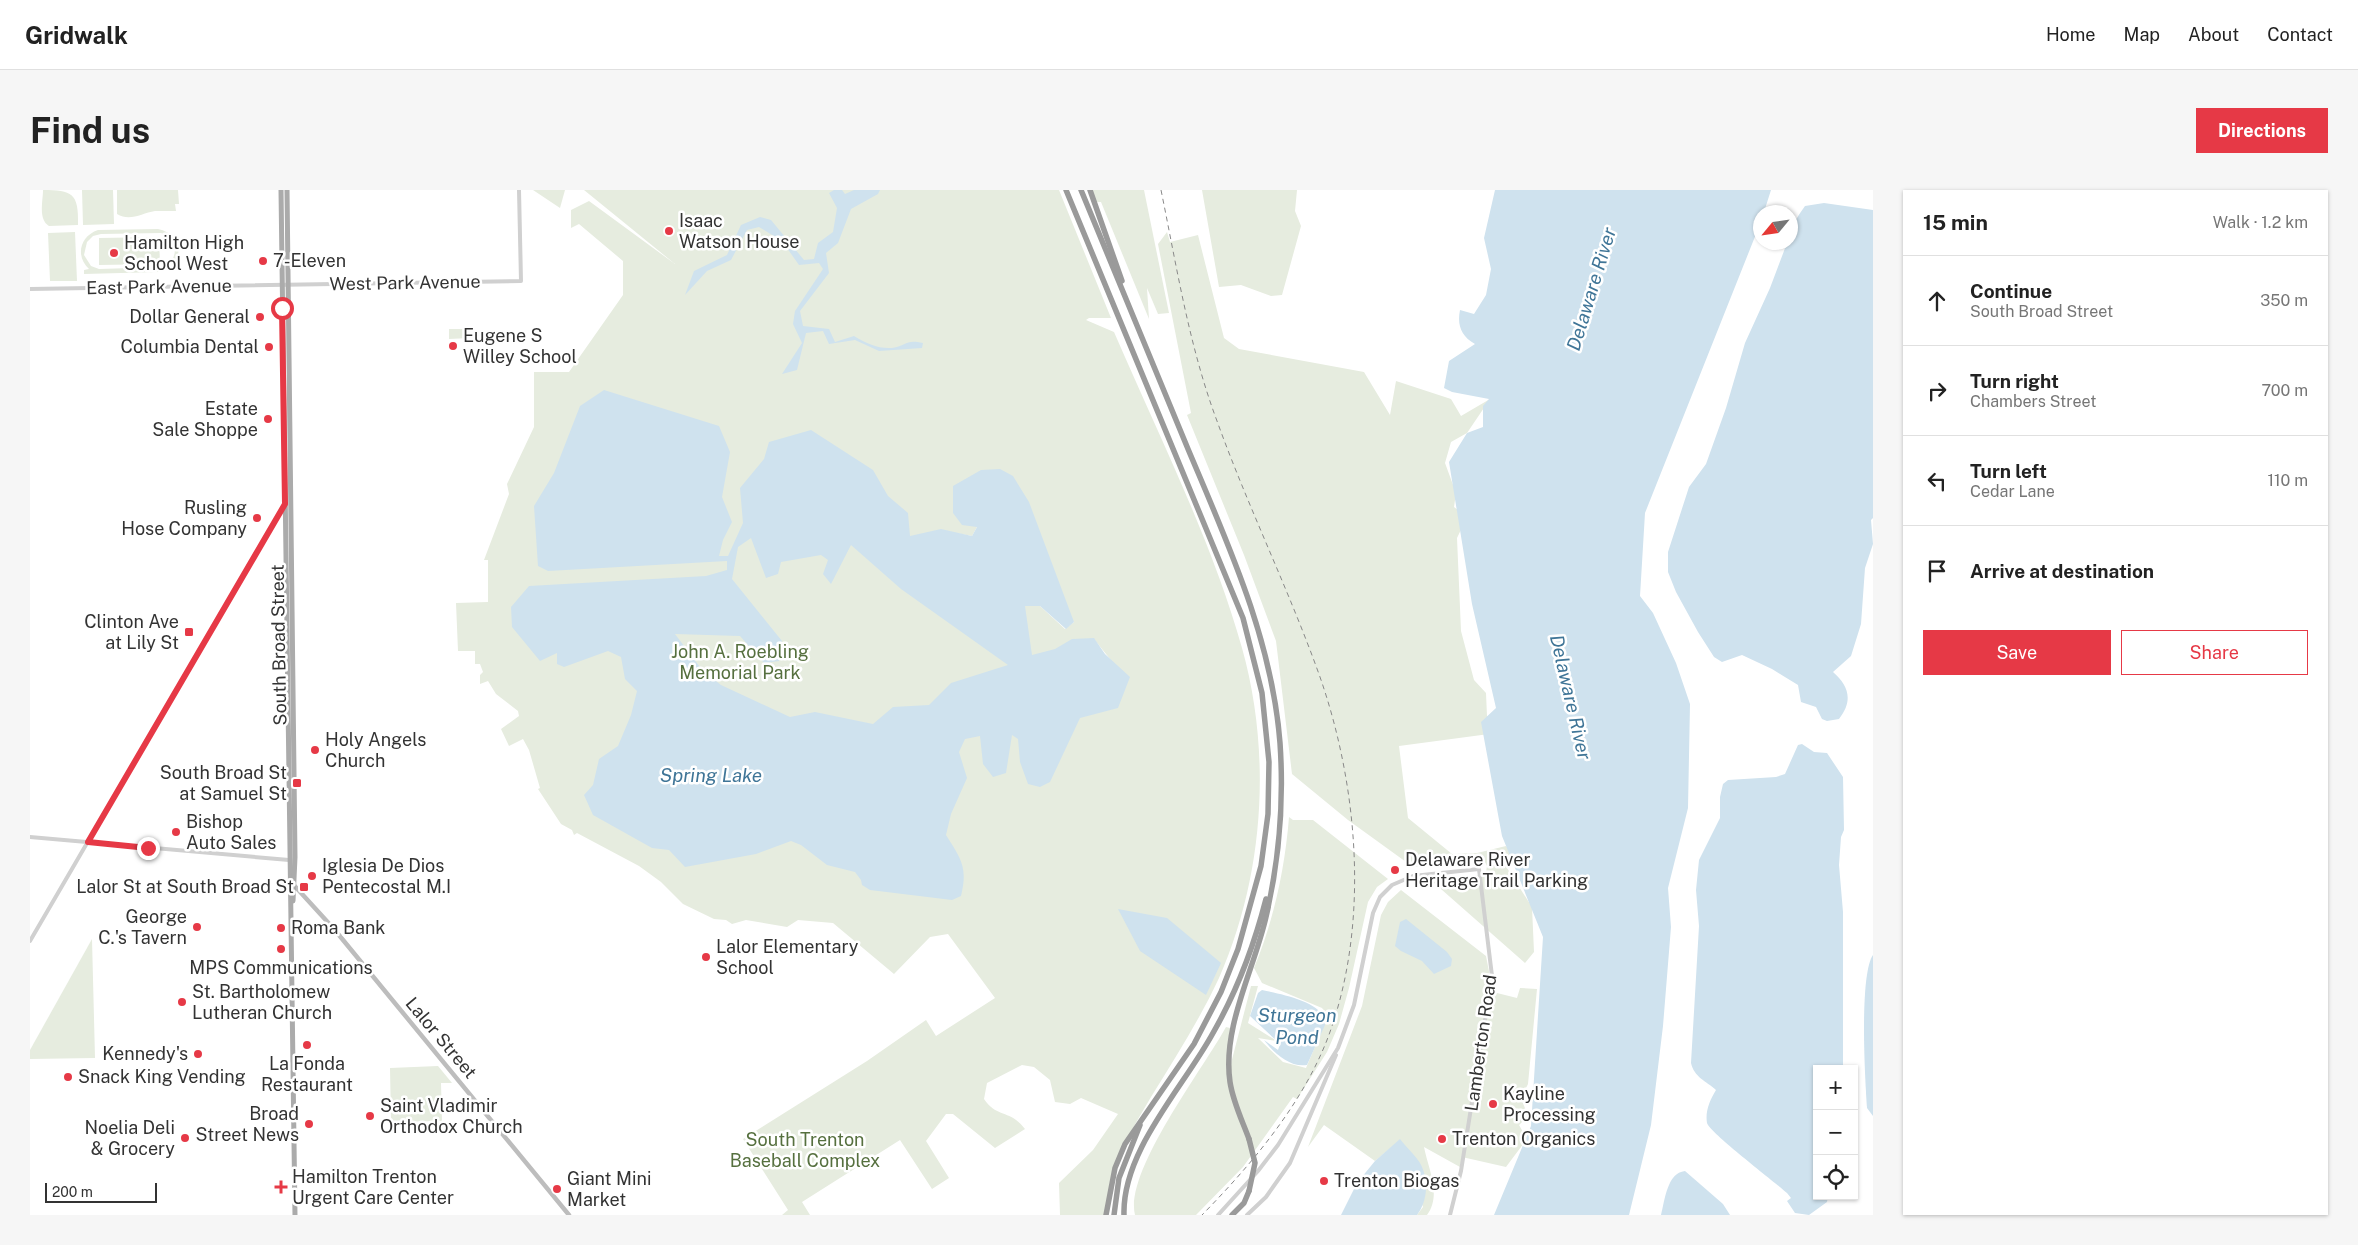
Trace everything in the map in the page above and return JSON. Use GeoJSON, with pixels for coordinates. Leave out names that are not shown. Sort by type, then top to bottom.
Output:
{"type":"FeatureCollection","features":[{"type":"Feature","properties":{"kind":"highway"},"geometry":{"type":"LineString","coordinates":[[1065,190],[1105,280],[1240,610],[1259,676],[1268,745],[1269,797],[1265,840],[1258,882],[1246,926],[1228,976],[1206,1024],[1186,1058],[1131,1133],[1119,1156],[1106,1215]]}},
{"type":"Feature","properties":{"kind":"highway"},"geometry":{"type":"LineString","coordinates":[[1065,190],[1105,280]]}},
{"type":"Feature","properties":{"kind":"highway"},"geometry":{"type":"LineString","coordinates":[[1081,190],[1225,537],[1262,639],[1272,683],[1278,727],[1281,780],[1278,833],[1266,916],[1238,1010],[1229,1060],[1232,1095],[1249,1139],[1255,1163],[1250,1191],[1244,1203],[1232,1215]]}},
{"type":"Feature","properties":{"kind":"highway"},"geometry":{"type":"LineString","coordinates":[[1090,190],[1120,272],[1127,300]]}},
{"type":"Feature","properties":{"kind":"highway"},"geometry":{"type":"LineString","coordinates":[[1124,1215],[1128,1180],[1139,1152],[1203,1051],[1240,978],[1266,901],[1278,833]]}},
{"type":"Feature","properties":{"kind":"highway"},"geometry":{"type":"LineString","coordinates":[[1114,1215],[1116,1191],[1127,1152],[1160,1094]]}},
{"type":"Feature","properties":{"kind":"main road","name":"South Broad Street"},"geometry":{"type":"LineString","coordinates":[[281,190],[295,1215]]}},
{"type":"Feature","properties":{"kind":"main road","name":"South Broad Street"},"geometry":{"type":"LineString","coordinates":[[287,190],[295,885],[291,919]]}},
{"type":"Feature","properties":{"kind":"main road","name":"Lalor Street"},"geometry":{"type":"LineString","coordinates":[[290,880],[569,1215]]}},
{"type":"Feature","properties":{"kind":"street","name":"West Park Avenue"},"geometry":{"type":"LineString","coordinates":[[289,285],[521,281],[519,190]]}},
{"type":"Feature","properties":{"kind":"street","name":"East Park Avenue"},"geometry":{"type":"LineString","coordinates":[[30,289],[289,285]]}},
{"type":"Feature","properties":{"kind":"street"},"geometry":{"type":"LineString","coordinates":[[30,942],[291,495]]}},
{"type":"Feature","properties":{"kind":"street"},"geometry":{"type":"LineString","coordinates":[[30,837],[289,860]]}},
{"type":"Feature","properties":{"kind":"street","name":"Lamberton Road"},"geometry":{"type":"LineString","coordinates":[[1338,1048],[1357,990],[1373,913],[1383,894],[1392,885],[1413,876],[1479,869],[1492,976],[1461,1170],[1450,1215]]}},
{"type":"Feature","properties":{"kind":"street"},"geometry":{"type":"LineString","coordinates":[[1218,1215],[1258,1171],[1278,1145],[1338,1048]]}},
{"type":"Feature","properties":{"kind":"street"},"geometry":{"type":"LineString","coordinates":[[1247,1215],[1272,1190],[1293,1159],[1338,1048]]}},
{"type":"Feature","properties":{"kind":"green space"},"geometry":{"type":"Polygon","coordinates":[[[43,190],[61,191],[72,196],[77,206],[78,225],[49,226],[46,223],[42,214],[43,190]]]}},
{"type":"Feature","properties":{"kind":"green space"},"geometry":{"type":"Polygon","coordinates":[[[82,190],[113,190],[114,224],[83,225],[82,190]]]}},
{"type":"Feature","properties":{"kind":"green space"},"geometry":{"type":"Polygon","coordinates":[[[117,190],[178,190],[179,204],[175,204],[176,211],[155,211],[131,217],[117,214],[117,190]]]}},
{"type":"Feature","properties":{"kind":"green space"},"geometry":{"type":"Polygon","coordinates":[[[533,190],[565,190],[560,208],[533,190]]]}},
{"type":"Feature","properties":{"kind":"green space"},"geometry":{"type":"Polygon","coordinates":[[[584,190],[1059,190],[1111,318],[1089,318],[1086,320],[1114,332],[1200,528],[1230,608],[1242,648],[1251,689],[1257,730],[1260,773],[1259,815],[1254,857],[1246,898],[1234,939],[1219,978],[1204,1008],[1139,1117],[1123,1149],[1110,1182],[1107,1215],[1060,1215],[1059,1183],[1093,1150],[1118,1114],[1081,1098],[1070,1104],[1055,1102],[1050,1080],[1034,1067],[1022,1065],[987,1083],[984,1099],[994,1109],[1014,1119],[1025,1129],[995,1148],[953,1114],[946,1114],[926,1141],[949,1178],[932,1189],[900,1140],[802,1202],[810,1215],[782,1215],[788,1210],[743,1139],[867,1061],[926,1020],[936,1036],[995,998],[948,934],[930,937],[894,974],[833,923],[798,920],[787,927],[746,920],[732,924],[726,920],[714,919],[683,904],[661,882],[639,866],[577,833],[574,835],[572,830],[561,824],[538,789],[540,788],[529,750],[523,739],[509,746],[501,729],[519,716],[518,711],[496,694],[488,681],[480,684],[480,675],[483,672],[480,664],[475,664],[475,651],[458,651],[456,603],[488,602],[488,560],[484,560],[509,494],[507,484],[534,427],[534,372],[569,372],[623,295],[623,261],[579,224],[571,228],[571,210],[589,201],[675,264],[584,190]],[[977,527],[972,536],[939,530],[1040,606],[1065,629],[1074,622],[977,527]],[[1094,639],[1080,642],[1114,664],[1094,639]]]}},
{"type":"Feature","properties":{"kind":"green space"},"geometry":{"type":"Polygon","coordinates":[[[1091,190],[1144,190],[1169,313],[1158,314],[1147,288],[1149,319],[1101,202],[1096,202],[1091,190]]]}},
{"type":"Feature","properties":{"kind":"green space"},"geometry":{"type":"Polygon","coordinates":[[[1202,190],[1297,190],[1295,211],[1301,226],[1282,295],[1271,296],[1241,285],[1219,287],[1202,190]]]}},
{"type":"Feature","properties":{"kind":"green space"},"geometry":{"type":"Polygon","coordinates":[[[158,229],[167,232],[177,243],[177,258],[168,269],[159,272],[84,274],[84,270],[89,269],[82,258],[81,247],[87,237],[98,230],[158,229]],[[161,233],[101,234],[93,236],[87,242],[84,255],[91,266],[99,269],[164,267],[172,259],[175,249],[174,244],[167,236],[161,233]]]}},
{"type":"Feature","properties":{"kind":"green space"},"geometry":{"type":"Polygon","coordinates":[[[75,232],[77,281],[50,281],[48,233],[75,232]]]}},
{"type":"Feature","properties":{"kind":"green space"},"geometry":{"type":"Polygon","coordinates":[[[1167,232],[1170,242],[1198,235],[1224,338],[1239,349],[1364,372],[1390,415],[1396,381],[1451,399],[1461,416],[1490,399],[1467,433],[1451,442],[1445,463],[1456,493],[1454,507],[1467,517],[1457,538],[1461,631],[1474,680],[1486,693],[1487,716],[1498,724],[1489,734],[1399,746],[1408,818],[1452,854],[1477,853],[1506,846],[1513,855],[1507,868],[1532,907],[1534,952],[1525,963],[1433,882],[1481,875],[1486,872],[1487,866],[1484,860],[1478,858],[1413,867],[1348,820],[1292,774],[1276,641],[1244,555],[1187,415],[1191,413],[1158,244],[1167,232]]]}},
{"type":"Feature","properties":{"kind":"green space"},"geometry":{"type":"Polygon","coordinates":[[[159,237],[160,264],[99,265],[99,238],[159,237]]]}},
{"type":"Feature","properties":{"kind":"green space"},"geometry":{"type":"Polygon","coordinates":[[[449,329],[469,329],[470,338],[449,339],[449,329]]]}},
{"type":"Feature","properties":{"kind":"green space"},"geometry":{"type":"Polygon","coordinates":[[[1289,817],[1293,820],[1313,820],[1388,879],[1377,887],[1368,902],[1339,1024],[1327,1052],[1297,1099],[1293,1097],[1243,1167],[1196,1215],[1135,1215],[1135,1196],[1141,1173],[1153,1148],[1226,1027],[1230,1028],[1228,1075],[1251,986],[1258,986],[1248,1023],[1277,1041],[1258,1038],[1283,1062],[1306,1068],[1328,1016],[1322,1008],[1262,983],[1254,968],[1278,894],[1289,817]]]}},
{"type":"Feature","properties":{"kind":"green space"},"geometry":{"type":"Polygon","coordinates":[[[1401,890],[1486,956],[1493,992],[1517,998],[1520,988],[1537,989],[1528,1084],[1521,1098],[1528,1116],[1519,1125],[1527,1139],[1506,1167],[1462,1157],[1460,1167],[1424,1147],[1434,1190],[1431,1207],[1427,1215],[1417,1215],[1423,1207],[1400,1140],[1375,1161],[1324,1125],[1308,1147],[1362,1006],[1381,915],[1388,902],[1401,890]]]}},
{"type":"Feature","properties":{"kind":"green space"},"geometry":{"type":"Polygon","coordinates":[[[92,939],[95,1058],[30,1059],[30,1050],[92,939]]]}},
{"type":"Feature","properties":{"kind":"green space"},"geometry":{"type":"Polygon","coordinates":[[[438,1066],[452,1083],[441,1083],[442,1121],[391,1122],[390,1068],[438,1066]]]}},
{"type":"Feature","properties":{"kind":"water"},"geometry":{"type":"Polygon","coordinates":[[[834,190],[842,190],[845,194],[854,190],[880,190],[878,194],[851,209],[838,243],[826,253],[829,273],[800,311],[803,326],[829,329],[835,342],[854,336],[882,348],[892,348],[913,342],[923,343],[922,348],[879,351],[855,340],[829,344],[823,331],[806,333],[797,370],[782,374],[802,343],[793,324],[795,311],[823,269],[819,263],[799,265],[782,241],[759,227],[747,230],[731,260],[707,271],[685,295],[694,271],[727,255],[741,225],[760,217],[771,220],[804,260],[814,259],[818,243],[833,232],[837,208],[829,193],[834,190]]]}},
{"type":"Feature","properties":{"kind":"water","name":"Delaware River"},"geometry":{"type":"Polygon","coordinates":[[[1495,190],[1771,190],[1766,205],[1753,205],[1753,242],[1645,513],[1640,596],[1653,613],[1676,663],[1690,704],[1688,808],[1668,888],[1671,927],[1663,1026],[1651,1125],[1629,1215],[1494,1215],[1531,1126],[1543,937],[1502,836],[1481,722],[1496,708],[1472,604],[1449,462],[1467,433],[1483,427],[1483,406],[1489,399],[1452,392],[1444,388],[1449,361],[1475,344],[1463,334],[1459,315],[1460,310],[1474,314],[1486,295],[1491,269],[1484,238],[1495,190]]]}},
{"type":"Feature","properties":{"kind":"water"},"geometry":{"type":"Polygon","coordinates":[[[1824,203],[1873,210],[1873,518],[1871,520],[1873,544],[1865,568],[1861,624],[1851,656],[1833,672],[1842,682],[1848,699],[1844,712],[1839,719],[1827,721],[1822,719],[1816,707],[1801,702],[1798,685],[1772,669],[1742,655],[1722,662],[1714,657],[1676,592],[1668,572],[1668,552],[1689,487],[1706,464],[1726,408],[1745,343],[1770,288],[1784,250],[1798,250],[1798,216],[1805,206],[1824,203]]]}},
{"type":"Feature","properties":{"kind":"water","name":"Spring Lake"},"geometry":{"type":"Polygon","coordinates":[[[604,390],[719,426],[730,452],[722,497],[732,522],[723,540],[719,556],[728,556],[743,523],[740,488],[764,459],[769,442],[811,430],[873,470],[888,496],[908,513],[910,536],[941,529],[972,536],[977,527],[962,525],[953,513],[953,486],[981,470],[1000,469],[1013,476],[1029,502],[1074,622],[1066,629],[1040,606],[1025,606],[1032,655],[1055,649],[1072,639],[1094,638],[1105,654],[1130,677],[1118,708],[1080,718],[1050,782],[1040,787],[1028,784],[1020,762],[1018,739],[1012,735],[1006,773],[993,777],[983,764],[980,736],[965,739],[959,752],[967,778],[951,814],[946,835],[962,864],[964,878],[961,896],[952,900],[870,890],[862,885],[855,872],[827,865],[801,845],[791,841],[756,854],[685,867],[669,850],[652,848],[593,815],[584,795],[593,785],[599,759],[618,746],[631,715],[637,691],[625,679],[621,657],[608,651],[564,667],[557,664],[557,653],[540,661],[512,627],[511,607],[529,586],[706,576],[727,570],[727,561],[548,571],[538,566],[534,506],[554,473],[580,406],[604,390]],[[751,538],[738,547],[732,579],[782,641],[779,661],[764,663],[740,636],[675,634],[703,671],[721,685],[790,717],[815,712],[873,724],[893,707],[929,705],[951,683],[1008,665],[901,589],[851,545],[831,584],[823,574],[828,560],[821,555],[781,562],[778,574],[766,578],[751,538]]]}},
{"type":"Feature","properties":{"kind":"water"},"geometry":{"type":"Polygon","coordinates":[[[1802,744],[1814,752],[1827,753],[1843,777],[1844,830],[1841,837],[1839,865],[1843,912],[1843,1065],[1813,1065],[1813,1200],[1827,1200],[1809,1215],[1795,1213],[1787,1201],[1791,1198],[1787,1193],[1730,1146],[1707,1123],[1707,1110],[1716,1090],[1695,1072],[1691,1063],[1699,926],[1696,890],[1699,860],[1720,818],[1720,797],[1723,784],[1728,780],[1776,777],[1785,774],[1798,745],[1802,744]]]}},
{"type":"Feature","properties":{"kind":"water"},"geometry":{"type":"Polygon","coordinates":[[[1118,909],[1167,918],[1221,963],[1206,995],[1140,951],[1118,909]]]}},
{"type":"Feature","properties":{"kind":"water"},"geometry":{"type":"Polygon","coordinates":[[[1406,919],[1447,952],[1452,959],[1451,966],[1434,974],[1422,961],[1395,946],[1400,922],[1406,919]]]}},
{"type":"Feature","properties":{"kind":"water"},"geometry":{"type":"Polygon","coordinates":[[[1873,955],[1873,1116],[1867,1108],[1864,1005],[1869,966],[1873,955]]]}},
{"type":"Feature","properties":{"kind":"water","name":"Sturgeon Pond"},"geometry":{"type":"Polygon","coordinates":[[[1262,990],[1301,1000],[1319,1010],[1324,1017],[1325,1025],[1307,1065],[1288,1062],[1277,1054],[1264,1040],[1278,1050],[1280,1044],[1250,1016],[1258,993],[1262,990]]]}},
{"type":"Feature","properties":{"kind":"water"},"geometry":{"type":"Polygon","coordinates":[[[1400,1139],[1416,1157],[1425,1176],[1425,1197],[1417,1215],[1341,1215],[1357,1183],[1375,1161],[1400,1139]]]}},
{"type":"Feature","properties":{"kind":"water"},"geometry":{"type":"Polygon","coordinates":[[[1685,1171],[1723,1204],[1730,1215],[1661,1215],[1671,1182],[1679,1173],[1685,1171]]]}},
{"type":"Feature","properties":{"kind":"railway"},"geometry":{"type":"LineString","coordinates":[[1161,190],[1191,336],[1207,393],[1242,485],[1308,645],[1333,720],[1344,765],[1351,812],[1354,858],[1354,905],[1350,952],[1341,997],[1327,1040],[1303,1088],[1273,1134],[1239,1176],[1202,1215]]}},
{"type":"Feature","properties":{"kind":"place","name":"Isaac Watson House"},"geometry":{"type":"Point","coordinates":[669,231]}},
{"type":"Feature","properties":{"kind":"place","name":"Hamilton High School West"},"geometry":{"type":"Point","coordinates":[114,253]}},
{"type":"Feature","properties":{"kind":"place","name":"7-Eleven"},"geometry":{"type":"Point","coordinates":[263,261]}},
{"type":"Feature","properties":{"kind":"place","name":"Dollar General"},"geometry":{"type":"Point","coordinates":[260,317]}},
{"type":"Feature","properties":{"kind":"place","name":"Eugene S Willey School"},"geometry":{"type":"Point","coordinates":[453,346]}},
{"type":"Feature","properties":{"kind":"place","name":"Columbia Dental"},"geometry":{"type":"Point","coordinates":[269,347]}},
{"type":"Feature","properties":{"kind":"place","name":"Estate Sale Shoppe"},"geometry":{"type":"Point","coordinates":[268,419]}},
{"type":"Feature","properties":{"kind":"place","name":"Rusling Hose Company"},"geometry":{"type":"Point","coordinates":[257,518]}},
{"type":"Feature","properties":{"kind":"place","name":"Clinton Ave at Lily St"},"geometry":{"type":"Point","coordinates":[189,632]}},
{"type":"Feature","properties":{"kind":"place","name":"Holy Angels Church"},"geometry":{"type":"Point","coordinates":[315,750]}},
{"type":"Feature","properties":{"kind":"place","name":"South Broad St at Samuel St"},"geometry":{"type":"Point","coordinates":[297,783]}},
{"type":"Feature","properties":{"kind":"place","name":"Bishop Auto Sales"},"geometry":{"type":"Point","coordinates":[176,832]}},
{"type":"Feature","properties":{"kind":"place","name":"Delaware River Heritage Trail Parking"},"geometry":{"type":"Point","coordinates":[1395,870]}},
{"type":"Feature","properties":{"kind":"place","name":"Iglesia De Dios Pentecostal M.I"},"geometry":{"type":"Point","coordinates":[312,876]}},
{"type":"Feature","properties":{"kind":"place","name":"Lalor St at South Broad St"},"geometry":{"type":"Point","coordinates":[304,887]}},
{"type":"Feature","properties":{"kind":"place","name":"George C.'s Tavern"},"geometry":{"type":"Point","coordinates":[197,927]}},
{"type":"Feature","properties":{"kind":"place","name":"Roma Bank"},"geometry":{"type":"Point","coordinates":[281,928]}},
{"type":"Feature","properties":{"kind":"place","name":"MPS Communications"},"geometry":{"type":"Point","coordinates":[281,949]}},
{"type":"Feature","properties":{"kind":"place","name":"Lalor Elementary School"},"geometry":{"type":"Point","coordinates":[706,957]}},
{"type":"Feature","properties":{"kind":"place","name":"St. Bartholomew Lutheran Church"},"geometry":{"type":"Point","coordinates":[182,1002]}},
{"type":"Feature","properties":{"kind":"place","name":"La Fonda Restaurant"},"geometry":{"type":"Point","coordinates":[307,1045]}},
{"type":"Feature","properties":{"kind":"place","name":"Kennedy's"},"geometry":{"type":"Point","coordinates":[198,1054]}},
{"type":"Feature","properties":{"kind":"place","name":"Snack King Vending"},"geometry":{"type":"Point","coordinates":[68,1077]}},
{"type":"Feature","properties":{"kind":"place","name":"Kayline Processing"},"geometry":{"type":"Point","coordinates":[1493,1104]}},
{"type":"Feature","properties":{"kind":"place","name":"Saint Vladimir Orthodox Church"},"geometry":{"type":"Point","coordinates":[370,1116]}},
{"type":"Feature","properties":{"kind":"place","name":"Broad Street News"},"geometry":{"type":"Point","coordinates":[309,1124]}},
{"type":"Feature","properties":{"kind":"place","name":"Noelia Deli & Grocery"},"geometry":{"type":"Point","coordinates":[185,1138]}},
{"type":"Feature","properties":{"kind":"place","name":"Trenton Organics"},"geometry":{"type":"Point","coordinates":[1442,1139]}},
{"type":"Feature","properties":{"kind":"place","name":"Trenton Biogas"},"geometry":{"type":"Point","coordinates":[1324,1181]}},
{"type":"Feature","properties":{"kind":"place","name":"Hamilton Trenton Urgent Care Center"},"geometry":{"type":"Point","coordinates":[281,1187]}},
{"type":"Feature","properties":{"kind":"place","name":"Giant Mini Market"},"geometry":{"type":"Point","coordinates":[557,1189]}},
{"type":"Feature","properties":{"kind":"route"},"geometry":{"type":"LineString","coordinates":[[148,848],[88,842],[285,504],[282,308]]}},
{"type":"Feature","properties":{"kind":"park label","name":"John A. Roebling Memorial Park"},"geometry":{"type":"Point","coordinates":[740,662]}},
{"type":"Feature","properties":{"kind":"park label","name":"South Trenton Baseball Complex"},"geometry":{"type":"Point","coordinates":[805,1150]}}]}
